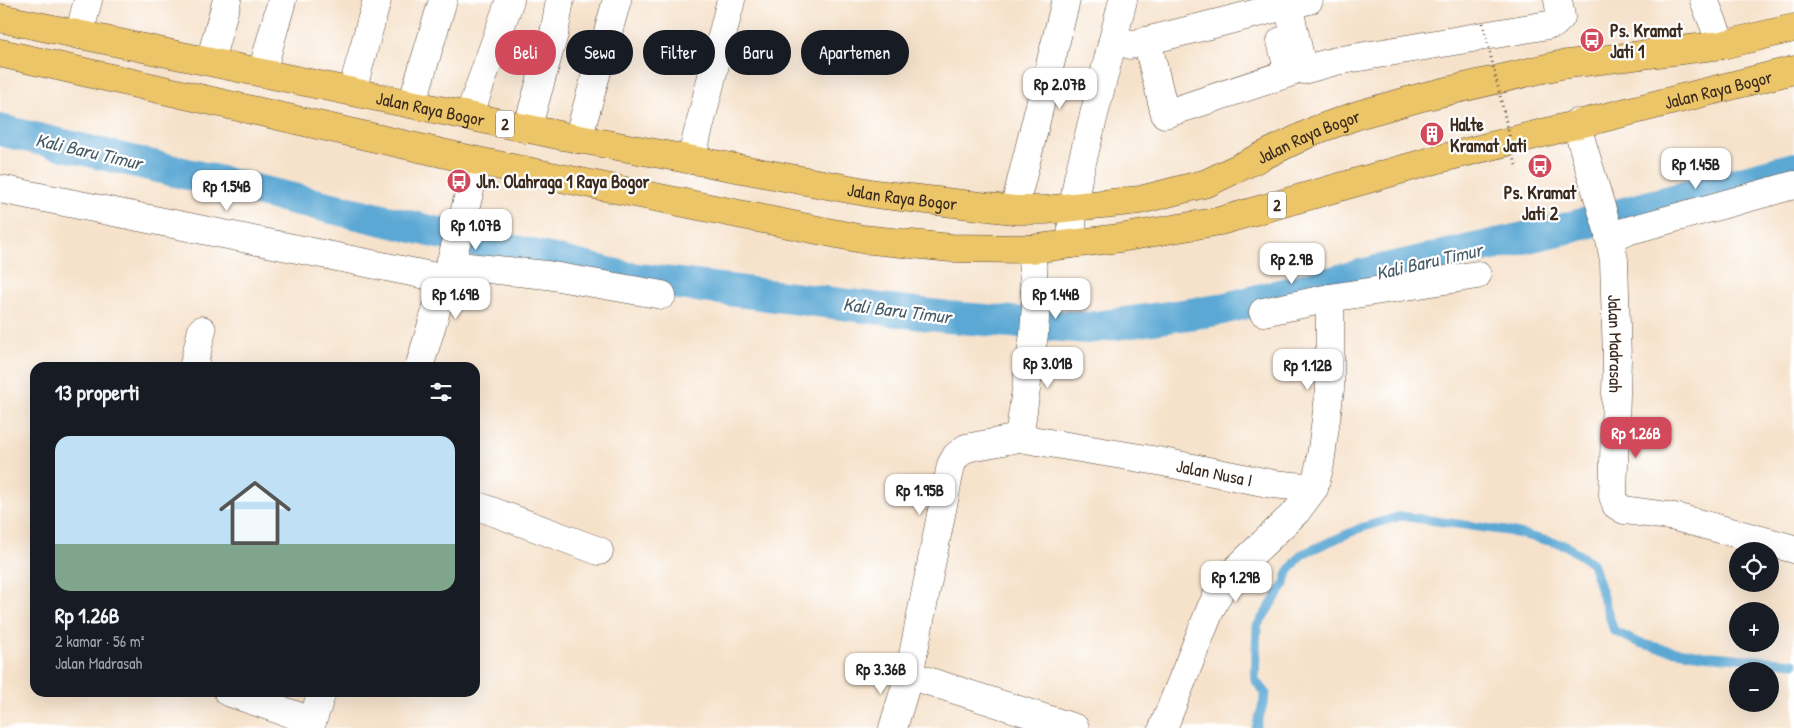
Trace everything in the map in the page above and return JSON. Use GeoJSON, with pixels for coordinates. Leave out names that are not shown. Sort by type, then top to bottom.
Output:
{"type":"FeatureCollection","features":[{"type":"Feature","properties":{"kind":"highway","name":"Jalan Raya Bogor"},"geometry":{"type":"LineString","coordinates":[[0,18],[527,129],[876,194],[1014,210],[1074,208],[1140,200],[1207,183],[1316,130],[1361,114],[1560,65],[1722,45],[1794,28]]}},
{"type":"Feature","properties":{"kind":"highway","name":"Jalan Raya Bogor"},"geometry":{"type":"LineString","coordinates":[[0,52],[477,161],[862,239],[951,248],[1031,249],[1120,238],[1220,221],[1576,123],[1794,70]]}},
{"type":"Feature","properties":{"kind":"street"},"geometry":{"type":"LineString","coordinates":[[79,35],[88,0]]}},
{"type":"Feature","properties":{"kind":"street"},"geometry":{"type":"LineString","coordinates":[[210,61],[227,0]]}},
{"type":"Feature","properties":{"kind":"street"},"geometry":{"type":"LineString","coordinates":[[262,72],[282,0]]}},
{"type":"Feature","properties":{"kind":"street"},"geometry":{"type":"LineString","coordinates":[[352,91],[376,0]]}},
{"type":"Feature","properties":{"kind":"street"},"geometry":{"type":"LineString","coordinates":[[412,104],[443,0]]}},
{"type":"Feature","properties":{"kind":"street"},"geometry":{"type":"LineString","coordinates":[[468,116],[510,0]]}},
{"type":"Feature","properties":{"kind":"street"},"geometry":{"type":"LineString","coordinates":[[527,129],[554,34],[560,0]]}},
{"type":"Feature","properties":{"kind":"street"},"geometry":{"type":"LineString","coordinates":[[570,137],[602,0]]}},
{"type":"Feature","properties":{"kind":"street"},"geometry":{"type":"LineString","coordinates":[[570,137],[617,0]]}},
{"type":"Feature","properties":{"kind":"street"},"geometry":{"type":"LineString","coordinates":[[691,160],[731,0]]}},
{"type":"Feature","properties":{"kind":"street"},"geometry":{"type":"LineString","coordinates":[[1014,210],[1066,0]]}},
{"type":"Feature","properties":{"kind":"street"},"geometry":{"type":"LineString","coordinates":[[1072,244],[1078,178],[1123,0]]}},
{"type":"Feature","properties":{"kind":"street"},"geometry":{"type":"LineString","coordinates":[[1290,5],[1303,70],[1336,61],[1554,24],[1561,17],[1558,0]]}},
{"type":"Feature","properties":{"kind":"street"},"geometry":{"type":"LineString","coordinates":[[1704,0],[1722,45]]}},
{"type":"Feature","properties":{"kind":"street"},"geometry":{"type":"LineString","coordinates":[[1111,50],[1290,5]]}},
{"type":"Feature","properties":{"kind":"street"},"geometry":{"type":"LineString","coordinates":[[1148,41],[1165,114],[1289,73],[1290,5]]}},
{"type":"Feature","properties":{"kind":"street","name":"Jalan Madrasah"},"geometry":{"type":"LineString","coordinates":[[1576,123],[1596,196],[1609,233],[1614,260],[1617,359],[1614,496],[1616,505],[1624,510],[1675,517],[1794,549]]}},
{"type":"Feature","properties":{"kind":"street"},"geometry":{"type":"LineString","coordinates":[[421,362],[460,230],[477,161]]}},
{"type":"Feature","properties":{"kind":"street"},"geometry":{"type":"LineString","coordinates":[[1609,233],[1794,185]]}},
{"type":"Feature","properties":{"kind":"street"},"geometry":{"type":"LineString","coordinates":[[0,189],[122,215],[258,240],[449,268],[546,275],[662,295]]}},
{"type":"Feature","properties":{"kind":"street"},"geometry":{"type":"LineString","coordinates":[[893,728],[909,675],[952,465],[956,456],[966,448],[1019,438],[1034,334],[1036,304],[1031,249]]}},
{"type":"Feature","properties":{"kind":"street"},"geometry":{"type":"LineString","coordinates":[[1263,312],[1330,298],[1476,275]]}},
{"type":"Feature","properties":{"kind":"street"},"geometry":{"type":"LineString","coordinates":[[1164,728],[1211,608],[1226,579],[1297,511],[1314,488],[1320,464],[1330,389],[1330,298]]}},
{"type":"Feature","properties":{"kind":"street"},"geometry":{"type":"LineString","coordinates":[[194,362],[202,330]]}},
{"type":"Feature","properties":{"kind":"street","name":"Jalan Nusa I"},"geometry":{"type":"LineString","coordinates":[[1019,438],[1158,461],[1274,484],[1314,488]]}},
{"type":"Feature","properties":{"kind":"street"},"geometry":{"type":"LineString","coordinates":[[480,507],[599,551]]}},
{"type":"Feature","properties":{"kind":"street"},"geometry":{"type":"LineString","coordinates":[[909,675],[1075,728]]}},
{"type":"Feature","properties":{"kind":"street"},"geometry":{"type":"LineString","coordinates":[[241,697],[311,725],[320,697]]}},
{"type":"Feature","properties":{"kind":"path"},"geometry":{"type":"LineString","coordinates":[[1483,23],[1516,170]]}},
{"type":"Feature","properties":{"kind":"waterway","name":"Kali Baru Timur"},"geometry":{"type":"LineString","coordinates":[[0,130],[630,278],[947,317],[1088,328],[1218,310],[1381,270],[1568,228],[1794,168]]}},
{"type":"Feature","properties":{"kind":"waterway"},"geometry":{"type":"LineString","coordinates":[[1256,728],[1266,694],[1255,680],[1257,626],[1284,585],[1288,572],[1302,554],[1363,527],[1401,516],[1507,531],[1565,545],[1592,563],[1614,631],[1639,643],[1702,655],[1794,663]]}},
{"type":"Feature","properties":{"kind":"place","name":"Ps. Kramat Jati 1"},"geometry":{"type":"Point","coordinates":[1592,40]}},
{"type":"Feature","properties":{"kind":"place","name":"Halte Kramat Jati"},"geometry":{"type":"Point","coordinates":[1432,134]}},
{"type":"Feature","properties":{"kind":"place","name":"Ps. Kramat Jati 2"},"geometry":{"type":"Point","coordinates":[1540,166]}},
{"type":"Feature","properties":{"kind":"place","name":"Jln. Olahraga 1 Raya Bogor"},"geometry":{"type":"Point","coordinates":[459,181]}}]}
